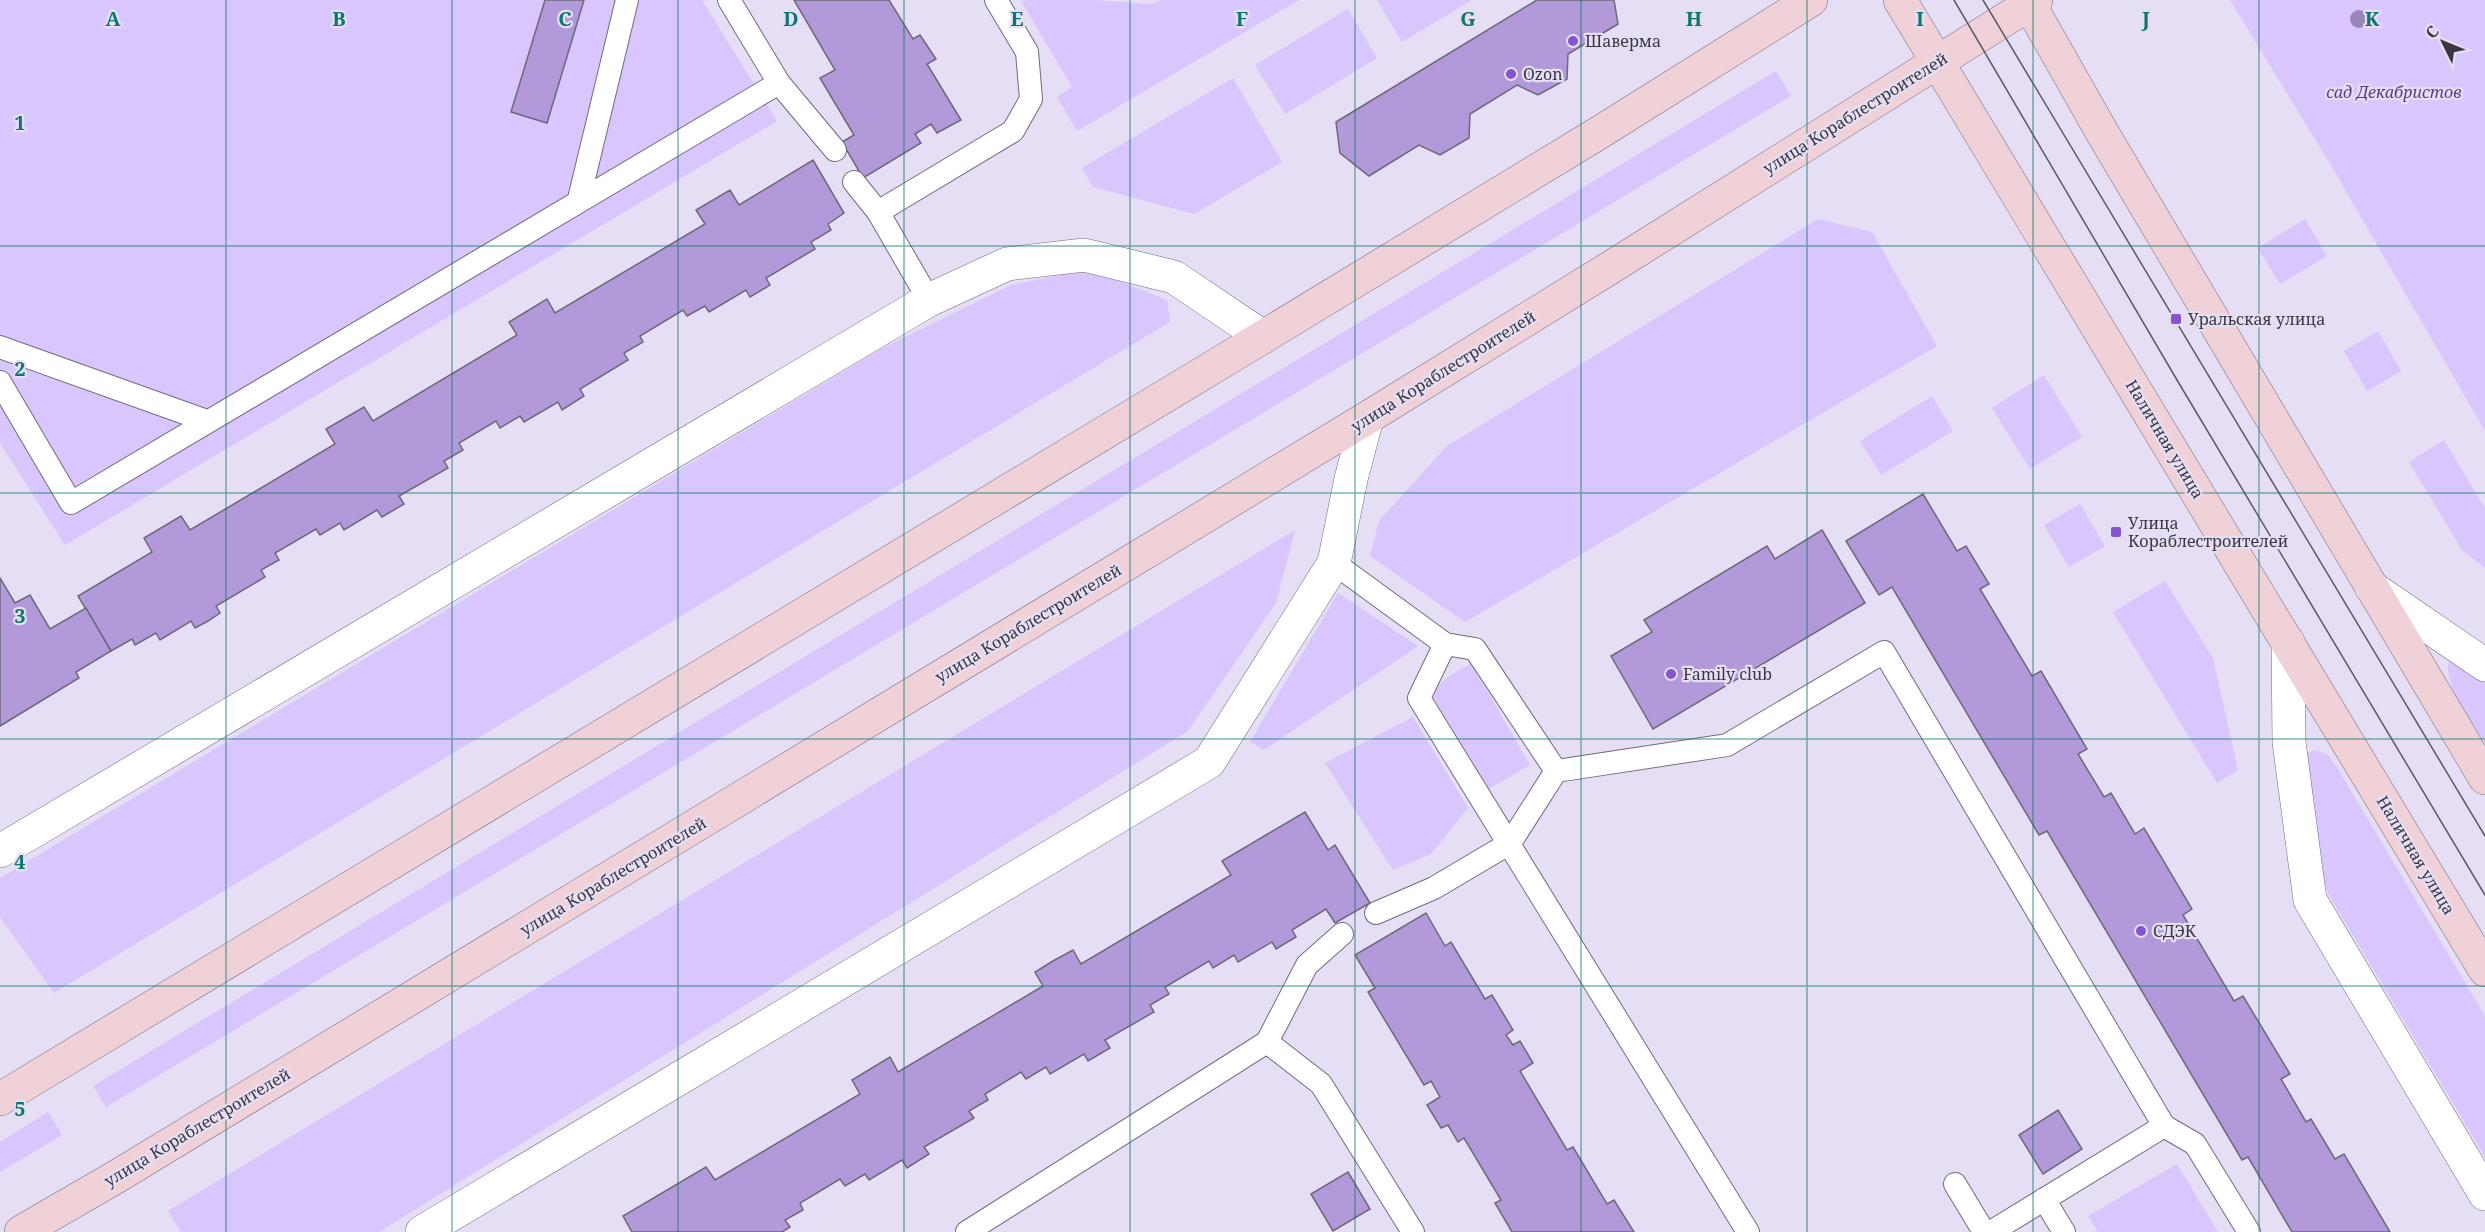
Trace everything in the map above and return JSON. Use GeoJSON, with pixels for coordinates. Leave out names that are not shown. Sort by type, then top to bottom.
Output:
{"type":"FeatureCollection","features":[{"type":"Feature","properties":{"kind":"main road"},"geometry":{"type":"LineString","coordinates":[[0,1099],[1263,337],[1597,134],[1811,0]]}},
{"type":"Feature","properties":{"kind":"main road","name":"Наличная улица"},"geometry":{"type":"LineString","coordinates":[[1900,0],[2485,970]]}},
{"type":"Feature","properties":{"kind":"main road"},"geometry":{"type":"LineString","coordinates":[[2031,1],[2103,134],[2485,778]]}},
{"type":"Feature","properties":{"kind":"main road","name":"улица Кораблестроителей"},"geometry":{"type":"LineString","coordinates":[[21,1232],[116,1177],[1604,273],[2031,1]]}},
{"type":"Feature","properties":{"kind":"street"},"geometry":{"type":"LineString","coordinates":[[0,851],[929,300],[1007,264],[1083,255],[1174,277],[1263,337]]}},
{"type":"Feature","properties":{"kind":"street"},"geometry":{"type":"LineString","coordinates":[[422,1232],[1209,762],[1334,563],[1366,418]]}},
{"type":"Feature","properties":{"kind":"street"},"geometry":{"type":"LineString","coordinates":[[2371,587],[2485,665]]}},
{"type":"Feature","properties":{"kind":"street"},"geometry":{"type":"LineString","coordinates":[[2288,642],[2289,742],[2310,900],[2485,1194]]}},
{"type":"Feature","properties":{"kind":"lane"},"geometry":{"type":"LineString","coordinates":[[579,200],[627,0]]}},
{"type":"Feature","properties":{"kind":"lane"},"geometry":{"type":"LineString","coordinates":[[729,0],[779,83],[835,150]]}},
{"type":"Feature","properties":{"kind":"lane"},"geometry":{"type":"LineString","coordinates":[[878,212],[1013,131],[1031,99],[1027,52],[996,0]]}},
{"type":"Feature","properties":{"kind":"lane"},"geometry":{"type":"LineString","coordinates":[[0,382],[71,503],[779,83]]}},
{"type":"Feature","properties":{"kind":"lane"},"geometry":{"type":"LineString","coordinates":[[854,182],[878,212],[929,300]]}},
{"type":"Feature","properties":{"kind":"lane"},"geometry":{"type":"LineString","coordinates":[[0,347],[207,422]]}},
{"type":"Feature","properties":{"kind":"lane"},"geometry":{"type":"LineString","coordinates":[[1334,563],[1445,644],[1475,649],[1556,771]]}},
{"type":"Feature","properties":{"kind":"lane"},"geometry":{"type":"LineString","coordinates":[[1445,644],[1419,698],[1748,1232]]}},
{"type":"Feature","properties":{"kind":"lane"},"geometry":{"type":"LineString","coordinates":[[1376,913],[1434,888],[1510,843],[1556,771],[1727,745],[1884,652],[2164,1126],[2195,1144],[2249,1232]]}},
{"type":"Feature","properties":{"kind":"lane"},"geometry":{"type":"LineString","coordinates":[[967,1232],[1267,1042],[1307,965],[1342,934]]}},
{"type":"Feature","properties":{"kind":"lane"},"geometry":{"type":"LineString","coordinates":[[1267,1042],[1321,1084],[1413,1232]]}},
{"type":"Feature","properties":{"kind":"lane"},"geometry":{"type":"LineString","coordinates":[[1991,1232],[2164,1126]]}},
{"type":"Feature","properties":{"kind":"lane"},"geometry":{"type":"LineString","coordinates":[[1955,1184],[1984,1232]]}},
{"type":"Feature","properties":{"kind":"lane"},"geometry":{"type":"LineString","coordinates":[[2044,1199],[2064,1232]]}},
{"type":"Feature","properties":{"kind":"green space"},"geometry":{"type":"Polygon","coordinates":[[[0,0],[702,0],[777,121],[65,545],[0,443],[0,0]]]}},
{"type":"Feature","properties":{"kind":"green space"},"geometry":{"type":"Polygon","coordinates":[[[1094,0],[1151,4],[1162,0],[1299,0],[1077,131],[1057,97],[1072,87],[1021,1],[1094,0]]]}},
{"type":"Feature","properties":{"kind":"green space"},"geometry":{"type":"Polygon","coordinates":[[[1377,0],[1472,0],[1402,42],[1377,0]]]}},
{"type":"Feature","properties":{"kind":"green space","name":"сад Декабристов"},"geometry":{"type":"Polygon","coordinates":[[[2230,0],[2485,0],[2485,431],[2329,162],[2230,0]]]}},
{"type":"Feature","properties":{"kind":"green space"},"geometry":{"type":"Polygon","coordinates":[[[1348,9],[1377,58],[1285,114],[1255,65],[1348,9]]]}},
{"type":"Feature","properties":{"kind":"green space"},"geometry":{"type":"Polygon","coordinates":[[[1776,71],[1791,96],[106,1107],[93,1086],[1776,71]]]}},
{"type":"Feature","properties":{"kind":"green space"},"geometry":{"type":"Polygon","coordinates":[[[1233,78],[1282,162],[1194,214],[1093,187],[1082,168],[1233,78]]]}},
{"type":"Feature","properties":{"kind":"green space"},"geometry":{"type":"Polygon","coordinates":[[[1818,219],[1872,232],[1937,346],[1465,622],[1370,556],[1379,521],[1447,446],[1818,219]]]}},
{"type":"Feature","properties":{"kind":"green space"},"geometry":{"type":"Polygon","coordinates":[[[2305,219],[2327,256],[2280,284],[2258,248],[2305,219]]]}},
{"type":"Feature","properties":{"kind":"green space"},"geometry":{"type":"Polygon","coordinates":[[[1089,269],[1167,300],[1170,322],[54,993],[0,917],[0,878],[881,349],[1011,285],[1089,269]]]}},
{"type":"Feature","properties":{"kind":"green space"},"geometry":{"type":"Polygon","coordinates":[[[2378,331],[2401,371],[2367,391],[2344,351],[2378,331]]]}},
{"type":"Feature","properties":{"kind":"green space"},"geometry":{"type":"Polygon","coordinates":[[[2044,375],[2082,437],[2030,469],[1992,408],[2044,375]]]}},
{"type":"Feature","properties":{"kind":"green space"},"geometry":{"type":"Polygon","coordinates":[[[1932,396],[1953,431],[1881,475],[1860,441],[1932,396]]]}},
{"type":"Feature","properties":{"kind":"green space"},"geometry":{"type":"Polygon","coordinates":[[[2444,440],[2485,508],[2485,568],[2462,550],[2409,462],[2444,440]]]}},
{"type":"Feature","properties":{"kind":"green space"},"geometry":{"type":"Polygon","coordinates":[[[2080,504],[2105,546],[2069,567],[2044,525],[2080,504]]]}},
{"type":"Feature","properties":{"kind":"green space"},"geometry":{"type":"Polygon","coordinates":[[[1295,530],[1276,603],[1188,731],[379,1232],[181,1232],[168,1211],[1295,530]]]}},
{"type":"Feature","properties":{"kind":"green space"},"geometry":{"type":"Polygon","coordinates":[[[2165,581],[2213,658],[2238,770],[2217,783],[2113,612],[2165,581]]]}},
{"type":"Feature","properties":{"kind":"green space"},"geometry":{"type":"Polygon","coordinates":[[[1338,593],[1418,646],[1264,750],[1250,742],[1338,593]]]}},
{"type":"Feature","properties":{"kind":"green space"},"geometry":{"type":"Polygon","coordinates":[[[2449,660],[2485,675],[2485,743],[2454,692],[2448,670],[2449,660]]]}},
{"type":"Feature","properties":{"kind":"green space"},"geometry":{"type":"Polygon","coordinates":[[[1471,663],[1530,765],[1489,789],[1431,694],[1445,679],[1471,663]]]}},
{"type":"Feature","properties":{"kind":"green space"},"geometry":{"type":"Polygon","coordinates":[[[1413,717],[1468,808],[1431,854],[1393,870],[1325,763],[1413,717]]]}},
{"type":"Feature","properties":{"kind":"green space"},"geometry":{"type":"Polygon","coordinates":[[[2315,750],[2328,755],[2338,769],[2485,1016],[2485,1157],[2329,895],[2322,875],[2304,754],[2315,750]]]}},
{"type":"Feature","properties":{"kind":"green space"},"geometry":{"type":"Polygon","coordinates":[[[48,1112],[62,1135],[0,1172],[0,1142],[48,1112]]]}},
{"type":"Feature","properties":{"kind":"green space"},"geometry":{"type":"Polygon","coordinates":[[[2177,1164],[2218,1232],[2098,1232],[2088,1216],[2177,1164]]]}},
{"type":"Feature","properties":{"kind":"building"},"geometry":{"type":"Polygon","coordinates":[[[545,0],[584,0],[547,123],[511,112],[545,0]]]}},
{"type":"Feature","properties":{"kind":"building"},"geometry":{"type":"Polygon","coordinates":[[[794,0],[889,0],[913,39],[920,35],[936,59],[927,64],[961,120],[937,133],[931,124],[915,134],[921,143],[863,178],[842,142],[854,135],[820,78],[835,70],[794,0]]]}},
{"type":"Feature","properties":{"kind":"building"},"geometry":{"type":"Polygon","coordinates":[[[1537,0],[1614,0],[1618,24],[1568,54],[1567,79],[1538,95],[1517,85],[1470,114],[1469,138],[1440,155],[1419,145],[1369,176],[1340,153],[1336,122],[1537,0]]]}},
{"type":"Feature","properties":{"kind":"building"},"geometry":{"type":"Polygon","coordinates":[[[813,160],[844,213],[828,224],[831,230],[811,242],[815,249],[766,278],[770,285],[750,297],[746,290],[709,312],[705,306],[687,316],[683,310],[640,336],[643,342],[624,353],[628,360],[580,389],[584,396],[562,410],[558,402],[524,422],[520,416],[500,428],[496,421],[459,443],[463,450],[444,461],[448,468],[399,496],[404,504],[382,517],[377,510],[344,530],[340,523],[320,535],[316,529],[275,553],[279,560],[261,570],[265,577],[216,606],[220,613],[208,621],[195,628],[191,621],[160,640],[156,633],[135,645],[132,639],[111,651],[78,596],[152,552],[144,538],[181,516],[190,530],[335,444],[326,429],[364,407],[373,421],[517,335],[509,322],[547,299],[555,313],[705,224],[696,210],[730,190],[739,205],[813,160]]]}},
{"type":"Feature","properties":{"kind":"building"},"geometry":{"type":"Polygon","coordinates":[[[1923,494],[1957,551],[1966,546],[1989,584],[1980,589],[2032,676],[2041,671],[2087,749],[2078,754],[2104,797],[2111,793],[2135,834],[2144,828],[2192,909],[2183,915],[2234,1001],[2243,996],[2290,1074],[2281,1079],[2306,1122],[2311,1119],[2335,1159],[2344,1154],[2390,1232],[2292,1232],[2248,1157],[2242,1160],[2047,831],[2039,835],[1892,587],[1879,595],[1846,541],[1923,494]]]}},
{"type":"Feature","properties":{"kind":"building"},"geometry":{"type":"Polygon","coordinates":[[[1822,530],[1865,603],[1653,729],[1611,656],[1652,632],[1644,620],[1767,546],[1775,559],[1822,530]]]}},
{"type":"Feature","properties":{"kind":"building"},"geometry":{"type":"Polygon","coordinates":[[[0,578],[15,603],[30,595],[50,629],[86,608],[111,651],[76,672],[79,678],[0,726],[0,578]]]}},
{"type":"Feature","properties":{"kind":"building"},"geometry":{"type":"Polygon","coordinates":[[[1305,812],[1328,850],[1335,845],[1370,903],[1335,923],[1326,909],[1292,930],[1296,937],[1276,949],[1272,942],[1238,962],[1234,955],[1213,968],[1209,961],[1165,987],[1169,994],[1150,1005],[1154,1012],[1105,1040],[1110,1048],[1088,1061],[1084,1054],[1050,1074],[1046,1067],[1026,1079],[1021,1072],[985,1094],[988,1100],[969,1111],[974,1118],[924,1147],[929,1154],[907,1168],[902,1160],[869,1180],[865,1174],[845,1186],[840,1179],[800,1203],[803,1210],[785,1220],[790,1227],[782,1232],[632,1232],[623,1216],[706,1167],[715,1180],[860,1094],[852,1080],[890,1057],[898,1072],[1043,986],[1035,972],[1053,961],[1073,950],[1081,964],[1231,875],[1222,861],[1305,812]]]}},
{"type":"Feature","properties":{"kind":"building"},"geometry":{"type":"Polygon","coordinates":[[[1426,913],[1445,946],[1451,942],[1485,999],[1492,995],[1513,1030],[1506,1035],[1513,1045],[1520,1041],[1533,1063],[1520,1071],[1567,1150],[1573,1147],[1607,1204],[1614,1200],[1634,1232],[1512,1232],[1495,1203],[1501,1200],[1464,1138],[1458,1142],[1448,1125],[1441,1128],[1427,1105],[1440,1097],[1431,1081],[1424,1085],[1368,992],[1375,988],[1355,955],[1426,913]]]}},
{"type":"Feature","properties":{"kind":"building"},"geometry":{"type":"Polygon","coordinates":[[[2058,1110],[2082,1149],[2043,1174],[2019,1135],[2058,1110]]]}},
{"type":"Feature","properties":{"kind":"building"},"geometry":{"type":"Polygon","coordinates":[[[1348,1172],[1370,1209],[1333,1231],[1311,1194],[1348,1172]]]}},
{"type":"Feature","properties":{"kind":"tram line"},"geometry":{"type":"LineString","coordinates":[[1954,0],[2177,380],[2485,895]]}},
{"type":"Feature","properties":{"kind":"tram line"},"geometry":{"type":"LineString","coordinates":[[1983,0],[2485,836]]}},
{"type":"Feature","properties":{"kind":"place","name":"Шаверма"},"geometry":{"type":"Point","coordinates":[1573,41]}},
{"type":"Feature","properties":{"kind":"place","name":"Ozon"},"geometry":{"type":"Point","coordinates":[1511,74]}},
{"type":"Feature","properties":{"kind":"place","name":"Уральская улица"},"geometry":{"type":"Point","coordinates":[2176,319]}},
{"type":"Feature","properties":{"kind":"place","name":"Улица Кораблестроителей"},"geometry":{"type":"Point","coordinates":[2116,532]}},
{"type":"Feature","properties":{"kind":"place","name":"Family club"},"geometry":{"type":"Point","coordinates":[1671,674]}},
{"type":"Feature","properties":{"kind":"place","name":"СДЭК"},"geometry":{"type":"Point","coordinates":[2141,931]}}]}
